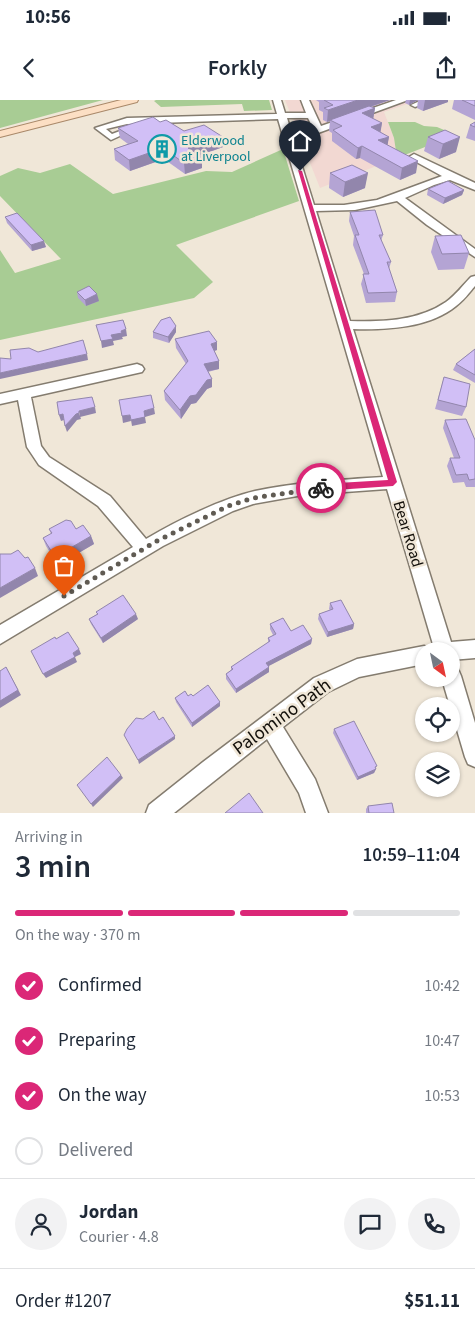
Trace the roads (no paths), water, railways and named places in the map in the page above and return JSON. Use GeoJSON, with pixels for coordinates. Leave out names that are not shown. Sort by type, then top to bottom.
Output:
{"type":"FeatureCollection","features":[{"type":"Feature","properties":{"kind":"main road"},"geometry":{"type":"LineString","coordinates":[[0,134],[133,100]]}},
{"type":"Feature","properties":{"kind":"street","name":"Bear Road"},"geometry":{"type":"LineString","coordinates":[[277,100],[441,642]]}},
{"type":"Feature","properties":{"kind":"street"},"geometry":{"type":"LineString","coordinates":[[305,100],[318,130],[404,100]]}},
{"type":"Feature","properties":{"kind":"street"},"geometry":{"type":"LineString","coordinates":[[414,106],[430,100]]}},
{"type":"Feature","properties":{"kind":"street"},"geometry":{"type":"LineString","coordinates":[[120,134],[111,137],[99,128],[121,122],[138,125],[311,115]]}},
{"type":"Feature","properties":{"kind":"street"},"geometry":{"type":"LineString","coordinates":[[414,158],[475,187]]}},
{"type":"Feature","properties":{"kind":"street"},"geometry":{"type":"LineString","coordinates":[[310,208],[346,208],[398,197],[440,179],[451,177]]}},
{"type":"Feature","properties":{"kind":"street"},"geometry":{"type":"LineString","coordinates":[[398,197],[475,254]]}},
{"type":"Feature","properties":{"kind":"street"},"geometry":{"type":"LineString","coordinates":[[345,325],[369,326],[423,317],[453,302],[475,279]]}},
{"type":"Feature","properties":{"kind":"street"},"geometry":{"type":"LineString","coordinates":[[0,399],[137,369]]}},
{"type":"Feature","properties":{"kind":"street"},"geometry":{"type":"LineString","coordinates":[[24,394],[34,447],[44,461],[104,501],[144,548]]}},
{"type":"Feature","properties":{"kind":"street"},"geometry":{"type":"LineString","coordinates":[[0,635],[144,548],[228,506],[253,498],[303,489],[393,482]]}},
{"type":"Feature","properties":{"kind":"street"},"geometry":{"type":"LineString","coordinates":[[460,650],[475,649]]}},
{"type":"Feature","properties":{"kind":"street","name":"Palomino Path"},"geometry":{"type":"LineString","coordinates":[[157,813],[321,685],[357,668],[415,657]]}},
{"type":"Feature","properties":{"kind":"street"},"geometry":{"type":"LineString","coordinates":[[455,688],[475,756]]}},
{"type":"Feature","properties":{"kind":"street"},"geometry":{"type":"LineString","coordinates":[[269,724],[307,787],[317,813]]}},
{"type":"Feature","properties":{"kind":"place","name":"Elderwood at Liverpool"},"geometry":{"type":"Point","coordinates":[162,149]}}]}
